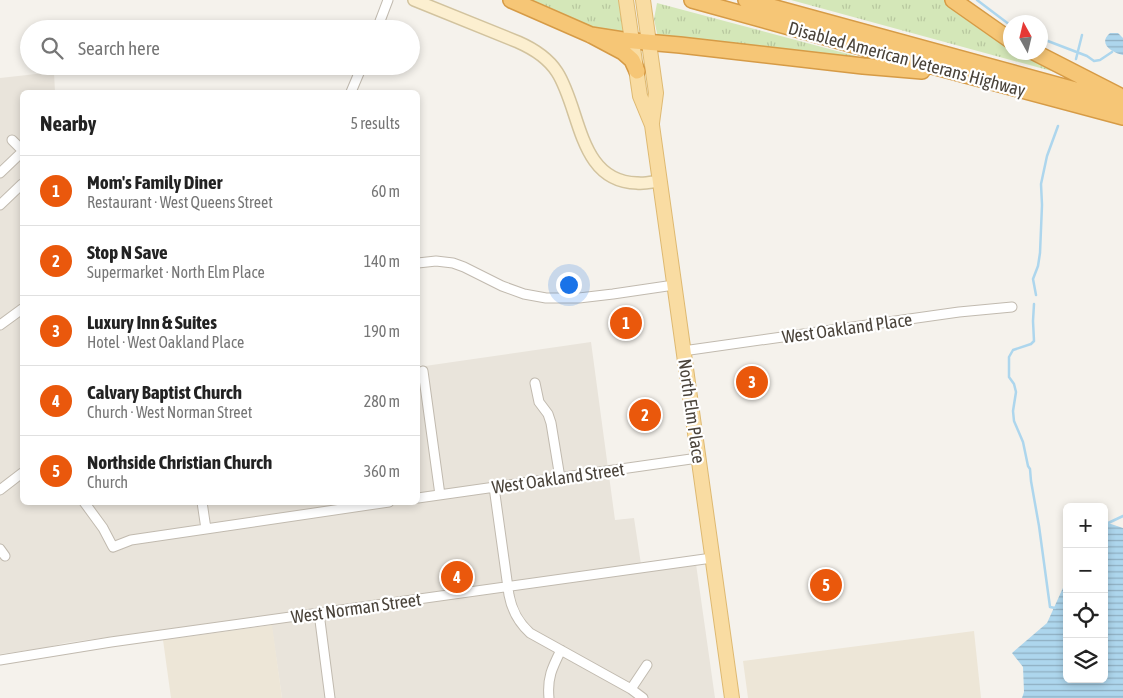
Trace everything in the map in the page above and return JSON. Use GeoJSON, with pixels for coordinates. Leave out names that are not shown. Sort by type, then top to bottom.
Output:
{"type":"FeatureCollection","features":[{"type":"Feature","properties":{"kind":"highway"},"geometry":{"type":"LineString","coordinates":[[511,0],[591,35],[629,56],[637,71]]}},
{"type":"Feature","properties":{"kind":"highway","name":"Disabled American Veterans Highway"},"geometry":{"type":"LineString","coordinates":[[692,0],[1123,117]]}},
{"type":"Feature","properties":{"kind":"highway","name":"Disabled American Veterans Highway"},"geometry":{"type":"LineString","coordinates":[[746,0],[1123,103]]}},
{"type":"Feature","properties":{"kind":"highway"},"geometry":{"type":"LineString","coordinates":[[953,0],[1003,35]]}},
{"type":"Feature","properties":{"kind":"highway"},"geometry":{"type":"LineString","coordinates":[[591,35],[632,37],[863,66],[964,75]]}},
{"type":"Feature","properties":{"kind":"highway"},"geometry":{"type":"LineString","coordinates":[[1048,59],[1123,97]]}},
{"type":"Feature","properties":{"kind":"main road","name":"North Elm Place"},"geometry":{"type":"LineString","coordinates":[[626,0],[640,96],[652,125],[732,698]]}},
{"type":"Feature","properties":{"kind":"main road","name":"North Elm Place"},"geometry":{"type":"LineString","coordinates":[[643,0],[656,93],[652,125]]}},
{"type":"Feature","properties":{"kind":"street"},"geometry":{"type":"LineString","coordinates":[[380,20],[388,0]]}},
{"type":"Feature","properties":{"kind":"street"},"geometry":{"type":"LineString","coordinates":[[414,0],[532,48],[544,57],[564,84],[581,134],[596,164],[608,174],[620,180],[638,184],[660,181]]}},
{"type":"Feature","properties":{"kind":"street"},"geometry":{"type":"LineString","coordinates":[[352,90],[358,75]]}},
{"type":"Feature","properties":{"kind":"street"},"geometry":{"type":"LineString","coordinates":[[12,140],[20,149]]}},
{"type":"Feature","properties":{"kind":"street"},"geometry":{"type":"LineString","coordinates":[[0,173],[20,153]]}},
{"type":"Feature","properties":{"kind":"street"},"geometry":{"type":"LineString","coordinates":[[0,204],[20,186]]}},
{"type":"Feature","properties":{"kind":"street"},"geometry":{"type":"LineString","coordinates":[[420,263],[436,261],[453,263],[508,289],[546,298],[579,298],[674,286]]}},
{"type":"Feature","properties":{"kind":"street","name":"West Oakland Place"},"geometry":{"type":"LineString","coordinates":[[683,351],[1012,306]]}},
{"type":"Feature","properties":{"kind":"street"},"geometry":{"type":"LineString","coordinates":[[0,325],[20,310]]}},
{"type":"Feature","properties":{"kind":"street"},"geometry":{"type":"LineString","coordinates":[[423,371],[440,495]]}},
{"type":"Feature","properties":{"kind":"street"},"geometry":{"type":"LineString","coordinates":[[535,383],[539,402],[548,414],[551,423],[560,478]]}},
{"type":"Feature","properties":{"kind":"street","name":"West Oakland Street"},"geometry":{"type":"LineString","coordinates":[[420,498],[698,458]]}},
{"type":"Feature","properties":{"kind":"street"},"geometry":{"type":"LineString","coordinates":[[0,490],[20,475]]}},
{"type":"Feature","properties":{"kind":"street"},"geometry":{"type":"LineString","coordinates":[[494,487],[512,609],[520,623],[530,633],[631,688],[643,698]]}},
{"type":"Feature","properties":{"kind":"street"},"geometry":{"type":"LineString","coordinates":[[86,505],[103,528],[113,547],[131,540],[206,529],[322,507],[349,505]]}},
{"type":"Feature","properties":{"kind":"street"},"geometry":{"type":"LineString","coordinates":[[202,505],[206,529]]}},
{"type":"Feature","properties":{"kind":"street","name":"West Norman Street"},"geometry":{"type":"LineString","coordinates":[[0,660],[78,647],[712,558]]}},
{"type":"Feature","properties":{"kind":"street"},"geometry":{"type":"LineString","coordinates":[[319,613],[330,698]]}},
{"type":"Feature","properties":{"kind":"street"},"geometry":{"type":"LineString","coordinates":[[549,698],[549,676],[561,650]]}},
{"type":"Feature","properties":{"kind":"street"},"geometry":{"type":"LineString","coordinates":[[631,688],[647,665]]}},
{"type":"Feature","properties":{"kind":"shaded area"},"geometry":{"type":"Polygon","coordinates":[[[27,75],[54,75],[55,90],[20,90],[20,505],[420,505],[420,367],[591,342],[615,520],[634,518],[642,571],[696,564],[715,698],[282,698],[270,615],[65,643],[0,654],[0,78],[27,75]]]}},
{"type":"Feature","properties":{"kind":"shaded area"},"geometry":{"type":"Polygon","coordinates":[[[272,625],[282,698],[171,698],[163,640],[272,625]]]}},
{"type":"Feature","properties":{"kind":"shaded area"},"geometry":{"type":"Polygon","coordinates":[[[974,631],[981,698],[748,698],[743,661],[974,631]]]}},
{"type":"Feature","properties":{"kind":"green space"},"geometry":{"type":"Polygon","coordinates":[[[529,0],[619,0],[624,38],[597,30],[529,0]]]}},
{"type":"Feature","properties":{"kind":"green space"},"geometry":{"type":"Polygon","coordinates":[[[791,0],[945,0],[1003,40],[1003,58],[791,0]]]}},
{"type":"Feature","properties":{"kind":"green space"},"geometry":{"type":"Polygon","coordinates":[[[657,3],[863,58],[658,38],[654,19],[657,3]]]}},
{"type":"Feature","properties":{"kind":"green space"},"geometry":{"type":"Polygon","coordinates":[[[1011,60],[1040,60],[1057,69],[1055,72],[1011,60]]]}},
{"type":"Feature","properties":{"kind":"water"},"geometry":{"type":"Polygon","coordinates":[[[1110,33],[1118,33],[1123,38],[1123,55],[1111,50],[1106,44],[1106,37],[1110,33]]]}},
{"type":"Feature","properties":{"kind":"water"},"geometry":{"type":"Polygon","coordinates":[[[1108,523],[1123,528],[1123,698],[1022,698],[1024,692],[1023,667],[1012,653],[1047,623],[1063,588],[1063,683],[1108,683],[1108,523]]]}},
{"type":"Feature","properties":{"kind":"waterway"},"geometry":{"type":"LineString","coordinates":[[977,0],[1003,20]]}},
{"type":"Feature","properties":{"kind":"waterway"},"geometry":{"type":"LineString","coordinates":[[1076,59],[1082,35]]}},
{"type":"Feature","properties":{"kind":"waterway"},"geometry":{"type":"LineString","coordinates":[[1048,41],[1087,56],[1094,61],[1100,60],[1112,52]]}},
{"type":"Feature","properties":{"kind":"waterway"},"geometry":{"type":"LineString","coordinates":[[1036,295],[1033,279],[1040,253],[1041,184],[1047,156],[1058,126]]}},
{"type":"Feature","properties":{"kind":"waterway"},"geometry":{"type":"LineString","coordinates":[[1034,304],[1034,341],[1031,344],[1013,350],[1009,357],[1009,377],[1014,384],[1016,392],[1013,411],[1014,421],[1023,442],[1030,469],[1050,607],[1055,608]]}},
{"type":"Feature","properties":{"kind":"waterway"},"geometry":{"type":"LineString","coordinates":[[1108,523],[1123,516]]}},
{"type":"Feature","properties":{"kind":"place","name":"Mom's Family Diner"},"geometry":{"type":"Point","coordinates":[626,323]}},
{"type":"Feature","properties":{"kind":"place","name":"Luxury Inn & Suites"},"geometry":{"type":"Point","coordinates":[752,382]}},
{"type":"Feature","properties":{"kind":"place","name":"Stop N Save"},"geometry":{"type":"Point","coordinates":[645,415]}},
{"type":"Feature","properties":{"kind":"place","name":"Calvary Baptist Church"},"geometry":{"type":"Point","coordinates":[457,577]}},
{"type":"Feature","properties":{"kind":"place","name":"Northside Christian Church"},"geometry":{"type":"Point","coordinates":[826,585]}}]}
